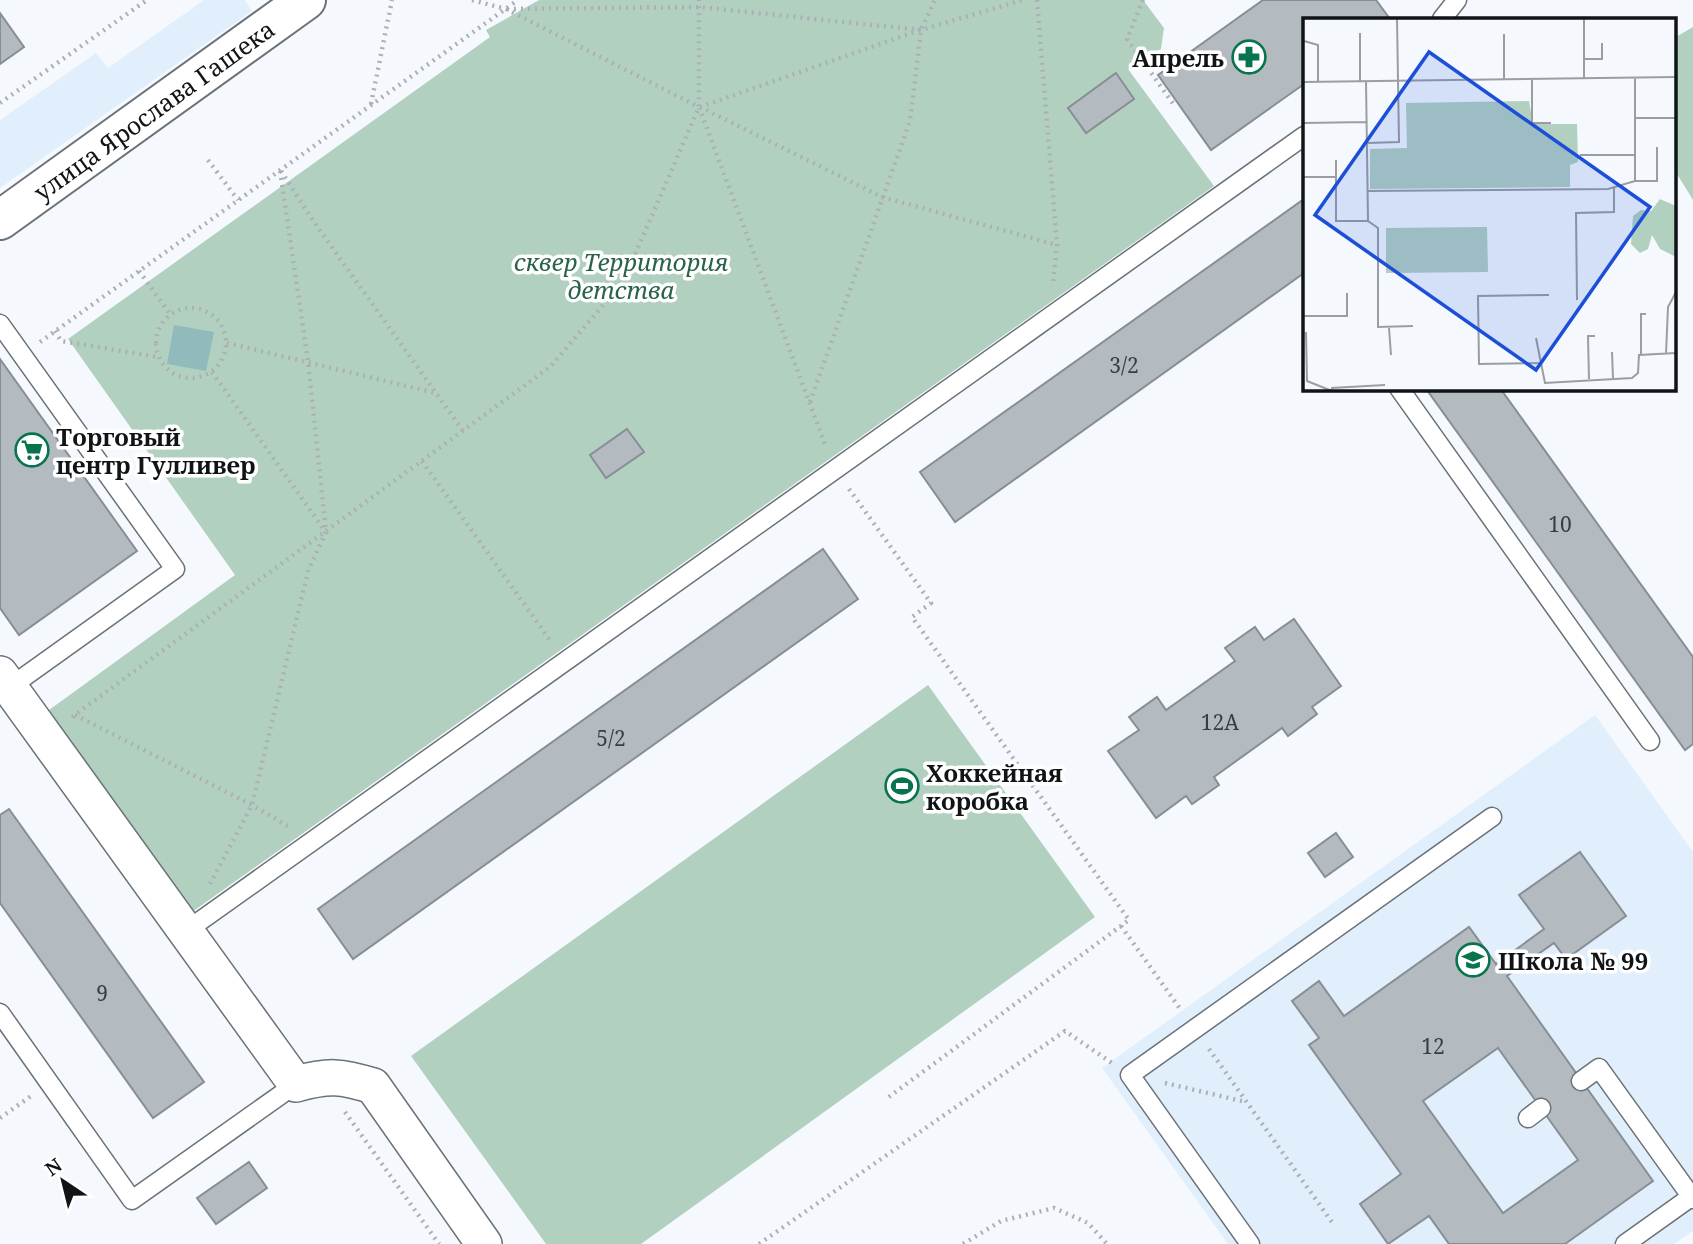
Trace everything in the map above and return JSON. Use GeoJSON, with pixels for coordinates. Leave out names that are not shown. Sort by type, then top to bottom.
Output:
{"type":"FeatureCollection","features":[{"type":"Feature","properties":{"kind":"main road","name":"улица Ярослава Гашека"},"geometry":{"type":"LineString","coordinates":[[0,220],[306,0]]}},
{"type":"Feature","properties":{"kind":"street"},"geometry":{"type":"LineString","coordinates":[[5,681],[296,1084],[320,1078],[344,1077],[373,1086],[484,1244]]}},
{"type":"Feature","properties":{"kind":"lane"},"geometry":{"type":"LineString","coordinates":[[1443,18],[1457,0]]}},
{"type":"Feature","properties":{"kind":"lane"},"geometry":{"type":"LineString","coordinates":[[186,931],[1303,137]]}},
{"type":"Feature","properties":{"kind":"lane"},"geometry":{"type":"LineString","coordinates":[[0,324],[175,569],[5,681]]}},
{"type":"Feature","properties":{"kind":"lane"},"geometry":{"type":"LineString","coordinates":[[1400,390],[1650,741]]}},
{"type":"Feature","properties":{"kind":"lane"},"geometry":{"type":"LineString","coordinates":[[1250,1244],[1130,1075],[1492,817]]}},
{"type":"Feature","properties":{"kind":"lane"},"geometry":{"type":"LineString","coordinates":[[0,1013],[132,1200],[296,1084]]}},
{"type":"Feature","properties":{"kind":"lane"},"geometry":{"type":"LineString","coordinates":[[1581,1080],[1598,1068],[1692,1198],[1625,1244]]}},
{"type":"Feature","properties":{"kind":"path"},"geometry":{"type":"LineString","coordinates":[[0,103],[147,0]]}},
{"type":"Feature","properties":{"kind":"path"},"geometry":{"type":"LineString","coordinates":[[371,104],[392,0]]}},
{"type":"Feature","properties":{"kind":"path"},"geometry":{"type":"LineString","coordinates":[[472,0],[506,9],[882,197],[1057,245]]}},
{"type":"Feature","properties":{"kind":"path"},"geometry":{"type":"LineString","coordinates":[[22,355],[518,0]]}},
{"type":"Feature","properties":{"kind":"path"},"geometry":{"type":"LineString","coordinates":[[699,0],[699,107],[834,468],[931,603],[912,617],[1129,920],[886,1099]]}},
{"type":"Feature","properties":{"kind":"path"},"geometry":{"type":"LineString","coordinates":[[810,402],[910,121],[921,30],[935,0]]}},
{"type":"Feature","properties":{"kind":"path"},"geometry":{"type":"LineString","coordinates":[[46,736],[550,367],[623,282],[699,107],[921,30],[1023,0]]}},
{"type":"Feature","properties":{"kind":"path"},"geometry":{"type":"LineString","coordinates":[[1037,0],[1057,245],[1050,316]]}},
{"type":"Feature","properties":{"kind":"path"},"geometry":{"type":"LineString","coordinates":[[1143,0],[1127,39],[1174,105]]}},
{"type":"Feature","properties":{"kind":"path"},"geometry":{"type":"LineString","coordinates":[[506,9],[699,7],[921,30]]}},
{"type":"Feature","properties":{"kind":"path"},"geometry":{"type":"LineString","coordinates":[[208,160],[238,200]]}},
{"type":"Feature","properties":{"kind":"path"},"geometry":{"type":"LineString","coordinates":[[204,895],[252,805],[308,571],[326,532],[307,361],[280,170]]}},
{"type":"Feature","properties":{"kind":"path"},"geometry":{"type":"LineString","coordinates":[[280,170],[463,432]]}},
{"type":"Feature","properties":{"kind":"path"},"geometry":{"type":"LineString","coordinates":[[139,271],[170,314]]}},
{"type":"Feature","properties":{"kind":"path"},"geometry":{"type":"LineString","coordinates":[[183,308],[210,312],[220,322],[227,342],[222,362],[212,372],[200,378],[172,374],[162,364],[156,351],[160,324],[170,314],[183,308]]}},
{"type":"Feature","properties":{"kind":"path"},"geometry":{"type":"LineString","coordinates":[[55,331],[61,341],[159,357]]}},
{"type":"Feature","properties":{"kind":"path"},"geometry":{"type":"LineString","coordinates":[[227,342],[436,393]]}},
{"type":"Feature","properties":{"kind":"path"},"geometry":{"type":"LineString","coordinates":[[212,372],[326,532]]}},
{"type":"Feature","properties":{"kind":"path"},"geometry":{"type":"LineString","coordinates":[[422,461],[565,661]]}},
{"type":"Feature","properties":{"kind":"path"},"geometry":{"type":"LineString","coordinates":[[75,715],[252,805],[313,841]]}},
{"type":"Feature","properties":{"kind":"path"},"geometry":{"type":"LineString","coordinates":[[1121,926],[1335,1224]]}},
{"type":"Feature","properties":{"kind":"path"},"geometry":{"type":"LineString","coordinates":[[759,1244],[1065,1031],[1130,1075],[1246,1102]]}},
{"type":"Feature","properties":{"kind":"path"},"geometry":{"type":"LineString","coordinates":[[0,1118],[49,1083]]}},
{"type":"Feature","properties":{"kind":"path"},"geometry":{"type":"LineString","coordinates":[[963,1244],[1001,1221],[1054,1208],[1088,1223],[1107,1244]]}},
{"type":"Feature","properties":{"kind":"shaded area"},"geometry":{"type":"Polygon","coordinates":[[[204,0],[245,0],[252,11],[0,188],[0,120],[96,53],[108,68],[204,0]]]}},
{"type":"Feature","properties":{"kind":"shaded area","name":"Школа № 99"},"geometry":{"type":"Polygon","coordinates":[[[1595,715],[1693,852],[1693,1231],[1674,1244],[1228,1244],[1102,1068],[1595,715]]]}},
{"type":"Feature","properties":{"kind":"green space","name":"сквер Территория детства"},"geometry":{"type":"Polygon","coordinates":[[[539,0],[1143,0],[1164,28],[1161,49],[1128,69],[1214,186],[192,912],[49,710],[235,575],[68,339],[490,37],[486,30],[539,0]]]}},
{"type":"Feature","properties":{"kind":"green space"},"geometry":{"type":"Polygon","coordinates":[[[1693,27],[1693,200],[1676,172],[1676,37],[1693,27]]]}},
{"type":"Feature","properties":{"kind":"green space"},"geometry":{"type":"Polygon","coordinates":[[[928,685],[1095,917],[641,1244],[546,1244],[411,1056],[928,685]]]}},
{"type":"Feature","properties":{"kind":"water"},"geometry":{"type":"Polygon","coordinates":[[[174,325],[214,332],[206,371],[167,364],[174,325]]]}},
{"type":"Feature","properties":{"kind":"building"},"geometry":{"type":"Polygon","coordinates":[[[1263,0],[1376,0],[1389,18],[1303,18],[1303,85],[1211,150],[1158,75],[1263,0]]]}},
{"type":"Feature","properties":{"kind":"building"},"geometry":{"type":"Polygon","coordinates":[[[0,13],[24,47],[0,64],[0,13]]]}},
{"type":"Feature","properties":{"kind":"building"},"geometry":{"type":"Polygon","coordinates":[[[1116,73],[1134,99],[1086,133],[1068,108],[1116,73]]]}},
{"type":"Feature","properties":{"kind":"building"},"geometry":{"type":"Polygon","coordinates":[[[1303,200],[1303,274],[955,522],[920,472],[1303,200]]]}},
{"type":"Feature","properties":{"kind":"building","name":"Торговый центр Гулливер"},"geometry":{"type":"Polygon","coordinates":[[[0,359],[137,551],[19,635],[0,608],[0,359]]]}},
{"type":"Feature","properties":{"kind":"building"},"geometry":{"type":"Polygon","coordinates":[[[1427,390],[1501,390],[1693,657],[1693,744],[1685,750],[1427,390]]]}},
{"type":"Feature","properties":{"kind":"building"},"geometry":{"type":"Polygon","coordinates":[[[627,429],[644,452],[606,478],[590,455],[627,429]]]}},
{"type":"Feature","properties":{"kind":"building"},"geometry":{"type":"Polygon","coordinates":[[[823,549],[858,599],[353,959],[318,909],[823,549]]]}},
{"type":"Feature","properties":{"kind":"building"},"geometry":{"type":"Polygon","coordinates":[[[1294,619],[1341,686],[1312,707],[1317,714],[1288,736],[1282,728],[1214,777],[1219,785],[1192,804],[1186,796],[1156,818],[1108,751],[1139,730],[1129,717],[1157,697],[1166,710],[1235,661],[1225,648],[1255,627],[1264,640],[1294,619]]]}},
{"type":"Feature","properties":{"kind":"building"},"geometry":{"type":"Polygon","coordinates":[[[9,809],[204,1082],[153,1118],[0,903],[0,815],[9,809]]]}},
{"type":"Feature","properties":{"kind":"building"},"geometry":{"type":"Polygon","coordinates":[[[1336,833],[1353,857],[1325,877],[1308,853],[1336,833]]]}},
{"type":"Feature","properties":{"kind":"building","name":"Школа № 99"},"geometry":{"type":"Polygon","coordinates":[[[1580,852],[1626,916],[1566,959],[1554,943],[1507,976],[1653,1181],[1565,1244],[1449,1244],[1429,1216],[1388,1244],[1360,1204],[1401,1174],[1309,1045],[1319,1038],[1292,1001],[1319,981],[1344,1016],[1469,927],[1496,964],[1544,929],[1519,895],[1580,852]],[[1498,1048],[1423,1101],[1503,1213],[1578,1160],[1498,1048]]]}},
{"type":"Feature","properties":{"kind":"building"},"geometry":{"type":"Polygon","coordinates":[[[249,1162],[267,1188],[216,1224],[197,1198],[249,1162]]]}},
{"type":"Feature","properties":{"kind":"place","name":"Апрель"},"geometry":{"type":"Point","coordinates":[1249,57]}},
{"type":"Feature","properties":{"kind":"place","name":"Торговый центр Гулливер"},"geometry":{"type":"Point","coordinates":[32,450]}},
{"type":"Feature","properties":{"kind":"place","name":"Хоккейная коробка"},"geometry":{"type":"Point","coordinates":[902,786]}},
{"type":"Feature","properties":{"kind":"place","name":"Школа № 99"},"geometry":{"type":"Point","coordinates":[1473,960]}}]}
